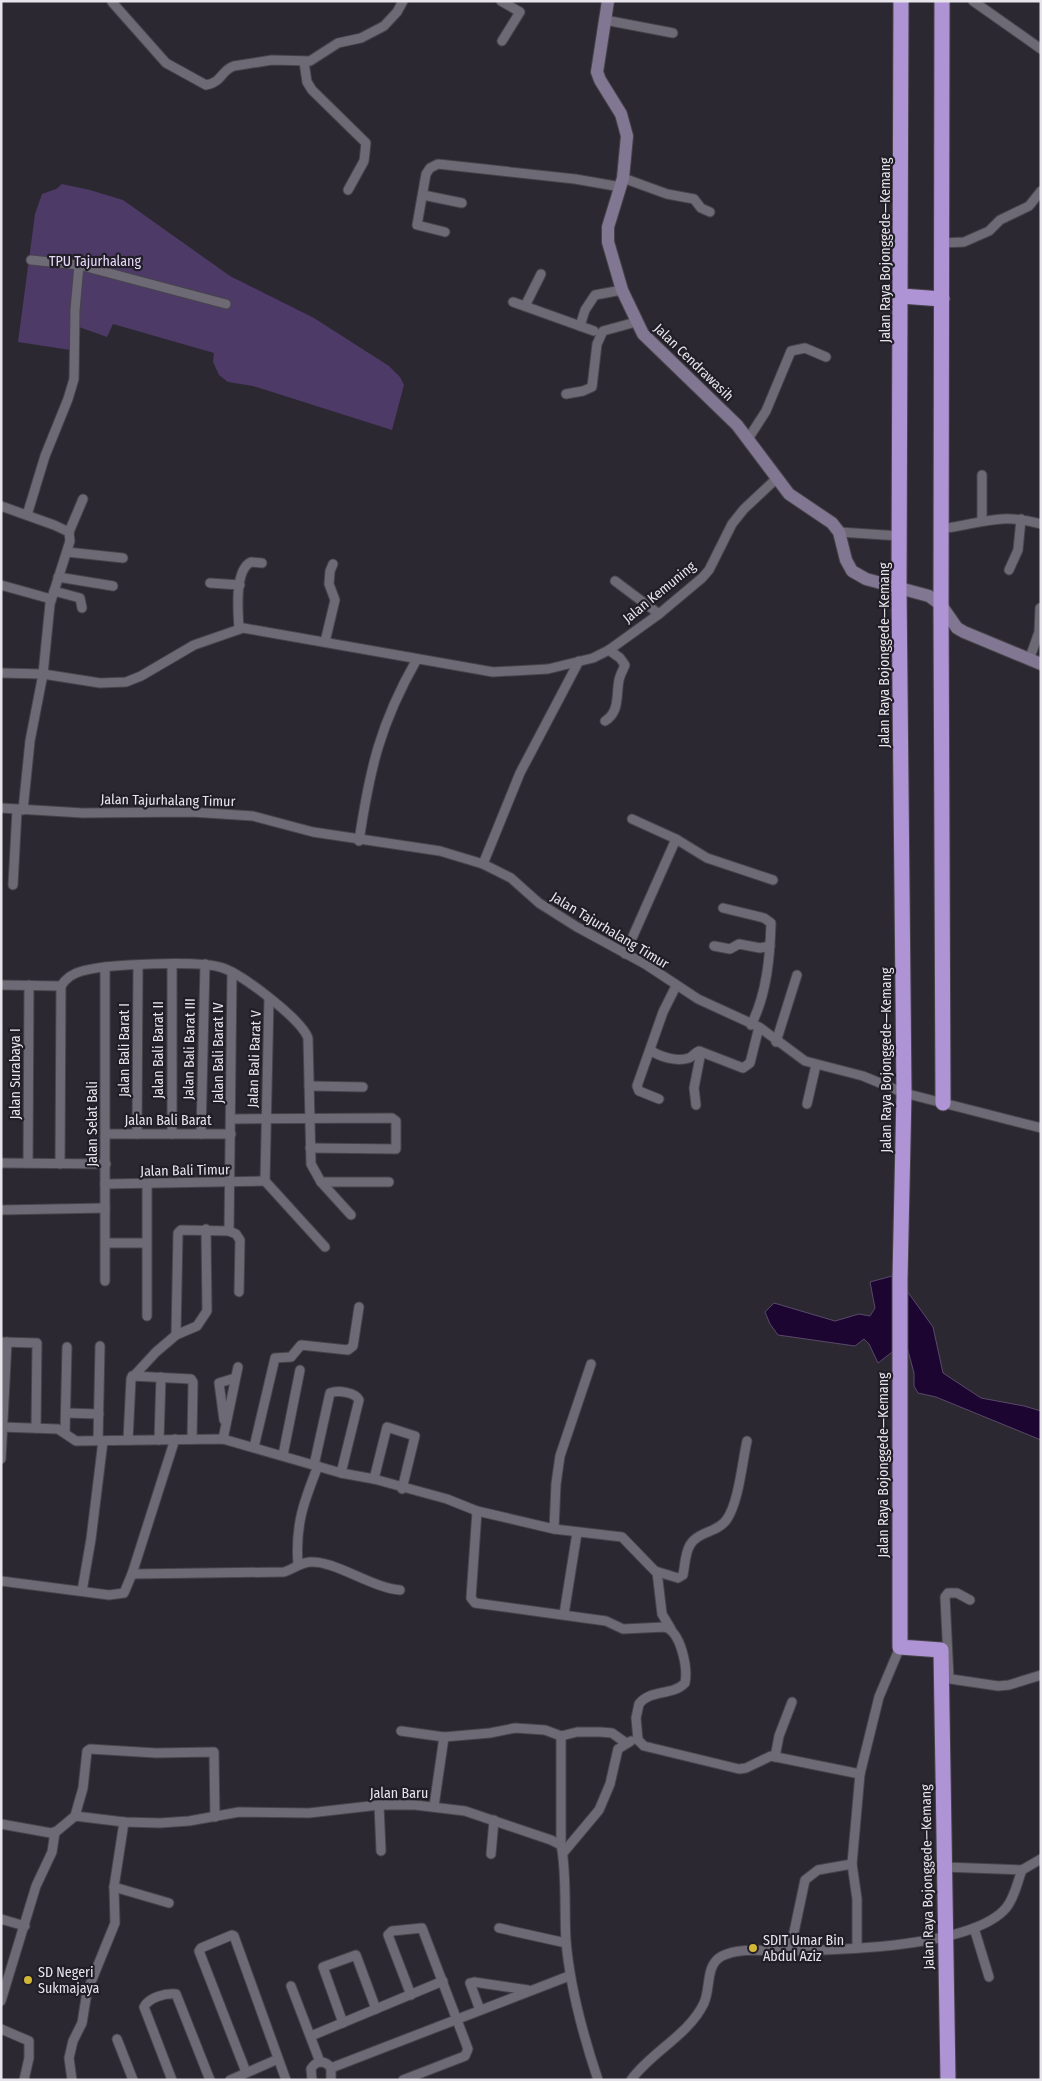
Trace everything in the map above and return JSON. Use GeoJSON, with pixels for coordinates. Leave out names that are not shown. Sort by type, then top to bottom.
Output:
{"type":"FeatureCollection","features":[{"type":"Feature","properties":{"kind":"highway","name":"Jalan Raya Bojonggede—Kemang"},"geometry":{"type":"LineString","coordinates":[[901,1],[899,587],[904,1093],[900,1279],[900,1647],[941,1650],[945,1678],[944,1937],[948,2080]]}},
{"type":"Feature","properties":{"kind":"highway"},"geometry":{"type":"LineString","coordinates":[[942,1],[941,605],[943,1103]]}},
{"type":"Feature","properties":{"kind":"highway"},"geometry":{"type":"LineString","coordinates":[[901,296],[942,300]]}},
{"type":"Feature","properties":{"kind":"street"},"geometry":{"type":"LineString","coordinates":[[112,2],[166,63],[206,85],[220,80],[230,67],[234,66],[272,60],[304,62],[315,59],[338,44],[360,38],[384,26],[397,12],[403,1]]}},
{"type":"Feature","properties":{"kind":"street"},"geometry":{"type":"LineString","coordinates":[[501,1],[520,12],[502,41]]}},
{"type":"Feature","properties":{"kind":"street","name":"Jalan Cendrawasih"},"geometry":{"type":"LineString","coordinates":[[608,1],[597,72],[624,121],[627,143],[622,182],[607,234],[622,290],[636,322],[650,343],[737,425],[789,494],[822,514],[839,532],[846,560],[852,571],[866,579],[899,587]]}},
{"type":"Feature","properties":{"kind":"street"},"geometry":{"type":"LineString","coordinates":[[973,1],[1041,49]]}},
{"type":"Feature","properties":{"kind":"street"},"geometry":{"type":"LineString","coordinates":[[605,20],[673,33]]}},
{"type":"Feature","properties":{"kind":"street"},"geometry":{"type":"LineString","coordinates":[[304,62],[307,82],[312,90],[366,143],[364,161],[348,190]]}},
{"type":"Feature","properties":{"kind":"street"},"geometry":{"type":"LineString","coordinates":[[445,232],[417,225],[426,174],[430,168],[438,164],[575,179],[622,182],[694,199],[701,208],[710,212]]}},
{"type":"Feature","properties":{"kind":"street"},"geometry":{"type":"LineString","coordinates":[[943,243],[964,242],[989,231],[1000,220],[1029,206],[1041,191]]}},
{"type":"Feature","properties":{"kind":"street"},"geometry":{"type":"LineString","coordinates":[[423,195],[462,203]]}},
{"type":"Feature","properties":{"kind":"street"},"geometry":{"type":"LineString","coordinates":[[31,260],[79,264],[226,304]]}},
{"type":"Feature","properties":{"kind":"street"},"geometry":{"type":"LineString","coordinates":[[27,515],[45,456],[73,384],[75,310],[79,264]]}},
{"type":"Feature","properties":{"kind":"street"},"geometry":{"type":"LineString","coordinates":[[525,306],[541,274]]}},
{"type":"Feature","properties":{"kind":"street"},"geometry":{"type":"LineString","coordinates":[[580,326],[585,310],[596,295],[622,290]]}},
{"type":"Feature","properties":{"kind":"street"},"geometry":{"type":"LineString","coordinates":[[513,302],[594,331]]}},
{"type":"Feature","properties":{"kind":"street"},"geometry":{"type":"LineString","coordinates":[[566,394],[583,391],[592,387],[597,344],[604,331],[636,322]]}},
{"type":"Feature","properties":{"kind":"street"},"geometry":{"type":"LineString","coordinates":[[748,439],[768,406],[792,351],[805,348],[826,357]]}},
{"type":"Feature","properties":{"kind":"street"},"geometry":{"type":"LineString","coordinates":[[982,476],[982,520]]}},
{"type":"Feature","properties":{"kind":"street","name":"Jalan Kemuning"},"geometry":{"type":"LineString","coordinates":[[239,629],[261,630],[493,672],[508,673],[548,669],[594,658],[609,650],[659,614],[702,578],[712,564],[732,524],[776,479]]}},
{"type":"Feature","properties":{"kind":"street"},"geometry":{"type":"LineString","coordinates":[[13,885],[20,810],[30,741],[43,674],[52,595],[70,541],[69,532],[83,499]]}},
{"type":"Feature","properties":{"kind":"street"},"geometry":{"type":"LineString","coordinates":[[1,506],[69,532]]}},
{"type":"Feature","properties":{"kind":"street"},"geometry":{"type":"LineString","coordinates":[[941,529],[960,527],[982,520],[1020,519],[1041,524]]}},
{"type":"Feature","properties":{"kind":"street"},"geometry":{"type":"LineString","coordinates":[[1009,570],[1018,550],[1020,519]]}},
{"type":"Feature","properties":{"kind":"street"},"geometry":{"type":"LineString","coordinates":[[839,532],[900,536]]}},
{"type":"Feature","properties":{"kind":"street"},"geometry":{"type":"LineString","coordinates":[[67,552],[123,558]]}},
{"type":"Feature","properties":{"kind":"street"},"geometry":{"type":"LineString","coordinates":[[1,673],[43,674],[100,683],[126,682],[141,676],[194,645],[239,629],[238,607],[241,573],[246,564],[262,563]]}},
{"type":"Feature","properties":{"kind":"street"},"geometry":{"type":"LineString","coordinates":[[324,642],[336,600],[329,584],[330,571],[333,564]]}},
{"type":"Feature","properties":{"kind":"street"},"geometry":{"type":"LineString","coordinates":[[58,577],[113,586]]}},
{"type":"Feature","properties":{"kind":"street"},"geometry":{"type":"LineString","coordinates":[[615,580],[659,614]]}},
{"type":"Feature","properties":{"kind":"street"},"geometry":{"type":"LineString","coordinates":[[210,583],[240,585]]}},
{"type":"Feature","properties":{"kind":"street"},"geometry":{"type":"LineString","coordinates":[[1,585],[52,595],[80,598],[82,608]]}},
{"type":"Feature","properties":{"kind":"street"},"geometry":{"type":"LineString","coordinates":[[899,587],[929,596],[941,605],[957,628],[964,632],[1035,662],[1040,608]]}},
{"type":"Feature","properties":{"kind":"street"},"geometry":{"type":"LineString","coordinates":[[605,721],[612,717],[617,705],[619,682],[625,665],[620,658],[609,650]]}},
{"type":"Feature","properties":{"kind":"street"},"geometry":{"type":"LineString","coordinates":[[359,841],[368,784],[380,735],[399,690],[417,659]]}},
{"type":"Feature","properties":{"kind":"street"},"geometry":{"type":"LineString","coordinates":[[483,864],[520,773],[579,661]]}},
{"type":"Feature","properties":{"kind":"street","name":"Jalan Tajurhalang Timur"},"geometry":{"type":"LineString","coordinates":[[1,808],[126,814],[191,812],[253,816],[313,832],[359,841],[440,851],[483,864],[511,878],[539,903],[645,964],[676,986],[755,1026],[805,1061],[863,1076],[904,1093],[1041,1128]]}},
{"type":"Feature","properties":{"kind":"street"},"geometry":{"type":"LineString","coordinates":[[632,820],[676,839],[707,858],[773,880]]}},
{"type":"Feature","properties":{"kind":"street"},"geometry":{"type":"LineString","coordinates":[[625,954],[676,839]]}},
{"type":"Feature","properties":{"kind":"street"},"geometry":{"type":"LineString","coordinates":[[650,1050],[659,1056],[668,1058],[689,1058],[694,1052],[701,1052],[744,1068],[748,1067],[758,1011],[771,959],[770,920],[723,908]]}},
{"type":"Feature","properties":{"kind":"street"},"geometry":{"type":"LineString","coordinates":[[714,946],[730,950],[740,944],[760,948],[770,946]]}},
{"type":"Feature","properties":{"kind":"street"},"geometry":{"type":"LineString","coordinates":[[60,1164],[61,986],[67,978],[82,971],[138,965],[205,964],[232,972],[269,998],[306,1032],[309,1044],[311,1164],[321,1182],[351,1214]]}},
{"type":"Feature","properties":{"kind":"street","name":"Jalan Bali Barat III"},"geometry":{"type":"LineString","coordinates":[[201,1134],[205,964]]}},
{"type":"Feature","properties":{"kind":"street","name":"Jalan Bali Barat I"},"geometry":{"type":"LineString","coordinates":[[137,1134],[138,965]]}},
{"type":"Feature","properties":{"kind":"street","name":"Jalan Bali Barat II"},"geometry":{"type":"LineString","coordinates":[[172,965],[172,1134]]}},
{"type":"Feature","properties":{"kind":"street","name":"Jalan Selat Bali"},"geometry":{"type":"LineString","coordinates":[[105,968],[105,1281]]}},
{"type":"Feature","properties":{"kind":"street","name":"Jalan Bali Barat IV"},"geometry":{"type":"LineString","coordinates":[[229,1231],[232,972]]}},
{"type":"Feature","properties":{"kind":"street"},"geometry":{"type":"LineString","coordinates":[[776,1042],[797,975]]}},
{"type":"Feature","properties":{"kind":"street"},"geometry":{"type":"LineString","coordinates":[[1,985],[61,986]]}},
{"type":"Feature","properties":{"kind":"street","name":"Jalan Surabaya I"},"geometry":{"type":"LineString","coordinates":[[28,1164],[30,985]]}},
{"type":"Feature","properties":{"kind":"street"},"geometry":{"type":"LineString","coordinates":[[659,1100],[637,1090],[665,1007],[676,986]]}},
{"type":"Feature","properties":{"kind":"street","name":"Jalan Bali Barat V"},"geometry":{"type":"LineString","coordinates":[[266,1182],[269,998]]}},
{"type":"Feature","properties":{"kind":"street"},"geometry":{"type":"LineString","coordinates":[[696,1105],[694,1088],[701,1052]]}},
{"type":"Feature","properties":{"kind":"street"},"geometry":{"type":"LineString","coordinates":[[807,1104],[816,1064]]}},
{"type":"Feature","properties":{"kind":"street"},"geometry":{"type":"LineString","coordinates":[[309,1086],[363,1087]]}},
{"type":"Feature","properties":{"kind":"street"},"geometry":{"type":"LineString","coordinates":[[231,1120],[392,1118],[396,1121],[396,1149],[310,1148]]}},
{"type":"Feature","properties":{"kind":"street","name":"Jalan Bali Barat"},"geometry":{"type":"LineString","coordinates":[[106,1134],[231,1134]]}},
{"type":"Feature","properties":{"kind":"street"},"geometry":{"type":"LineString","coordinates":[[1,1163],[106,1164]]}},
{"type":"Feature","properties":{"kind":"street"},"geometry":{"type":"LineString","coordinates":[[266,1182],[325,1247]]}},
{"type":"Feature","properties":{"kind":"street","name":"Jalan Bali Timur"},"geometry":{"type":"LineString","coordinates":[[105,1184],[266,1182]]}},
{"type":"Feature","properties":{"kind":"street"},"geometry":{"type":"LineString","coordinates":[[321,1182],[389,1182]]}},
{"type":"Feature","properties":{"kind":"street"},"geometry":{"type":"LineString","coordinates":[[147,1184],[147,1316]]}},
{"type":"Feature","properties":{"kind":"street"},"geometry":{"type":"LineString","coordinates":[[1,1210],[105,1208]]}},
{"type":"Feature","properties":{"kind":"street"},"geometry":{"type":"LineString","coordinates":[[176,1335],[178,1233],[185,1228],[229,1231],[236,1234],[240,1240],[240,1292]]}},
{"type":"Feature","properties":{"kind":"street"},"geometry":{"type":"LineString","coordinates":[[128,1440],[130,1381],[132,1376],[176,1335],[197,1326],[204,1319],[207,1310],[206,1229]]}},
{"type":"Feature","properties":{"kind":"street"},"geometry":{"type":"LineString","coordinates":[[106,1243],[146,1243]]}},
{"type":"Feature","properties":{"kind":"street"},"geometry":{"type":"LineString","coordinates":[[254,1447],[275,1358],[291,1357],[301,1345],[348,1350],[353,1346],[359,1307]]}},
{"type":"Feature","properties":{"kind":"street"},"geometry":{"type":"LineString","coordinates":[[1,1459],[4,1342],[37,1343],[36,1428]]}},
{"type":"Feature","properties":{"kind":"street"},"geometry":{"type":"LineString","coordinates":[[82,1592],[91,1539],[100,1441],[100,1346]]}},
{"type":"Feature","properties":{"kind":"street"},"geometry":{"type":"LineString","coordinates":[[66,1432],[67,1347]]}},
{"type":"Feature","properties":{"kind":"street"},"geometry":{"type":"LineString","coordinates":[[554,1530],[556,1484],[560,1456],[591,1364]]}},
{"type":"Feature","properties":{"kind":"street"},"geometry":{"type":"LineString","coordinates":[[224,1435],[238,1367]]}},
{"type":"Feature","properties":{"kind":"street"},"geometry":{"type":"LineString","coordinates":[[283,1455],[300,1370]]}},
{"type":"Feature","properties":{"kind":"street"},"geometry":{"type":"LineString","coordinates":[[132,1376],[188,1377],[193,1382],[192,1439]]}},
{"type":"Feature","properties":{"kind":"street"},"geometry":{"type":"LineString","coordinates":[[160,1440],[161,1377]]}},
{"type":"Feature","properties":{"kind":"street"},"geometry":{"type":"LineString","coordinates":[[224,1435],[219,1383],[235,1378]]}},
{"type":"Feature","properties":{"kind":"street"},"geometry":{"type":"LineString","coordinates":[[298,1564],[297,1540],[301,1512],[316,1466],[330,1393],[345,1393],[359,1397],[342,1473]]}},
{"type":"Feature","properties":{"kind":"street"},"geometry":{"type":"LineString","coordinates":[[66,1413],[99,1414]]}},
{"type":"Feature","properties":{"kind":"street"},"geometry":{"type":"LineString","coordinates":[[3,1427],[58,1429],[66,1432],[73,1440],[100,1441],[192,1439],[224,1435],[254,1447],[316,1466],[374,1479],[402,1489],[447,1499],[477,1511],[554,1530],[622,1537],[657,1572],[678,1578],[681,1577],[691,1543],[697,1537],[719,1527],[726,1520],[733,1502],[747,1441]]}},
{"type":"Feature","properties":{"kind":"street"},"geometry":{"type":"LineString","coordinates":[[374,1479],[387,1427],[415,1436],[402,1489]]}},
{"type":"Feature","properties":{"kind":"street"},"geometry":{"type":"LineString","coordinates":[[1,1581],[82,1592],[124,1593],[132,1574],[175,1439]]}},
{"type":"Feature","properties":{"kind":"street"},"geometry":{"type":"LineString","coordinates":[[477,1511],[471,1598],[475,1603],[606,1620],[623,1629],[655,1626],[671,1629]]}},
{"type":"Feature","properties":{"kind":"street"},"geometry":{"type":"LineString","coordinates":[[564,1614],[577,1533]]}},
{"type":"Feature","properties":{"kind":"street"},"geometry":{"type":"LineString","coordinates":[[132,1574],[284,1572],[298,1564],[317,1562],[379,1586],[400,1590]]}},
{"type":"Feature","properties":{"kind":"street"},"geometry":{"type":"LineString","coordinates":[[657,1572],[662,1614],[678,1642],[685,1668],[685,1682],[680,1688],[651,1695],[642,1700],[636,1709],[638,1740],[644,1746],[739,1769],[746,1768],[765,1757],[775,1757],[860,1774]]}},
{"type":"Feature","properties":{"kind":"street"},"geometry":{"type":"LineString","coordinates":[[970,1600],[953,1592],[948,1593],[945,1597],[945,1678],[998,1686],[1008,1685],[1041,1675]]}},
{"type":"Feature","properties":{"kind":"street"},"geometry":{"type":"LineString","coordinates":[[857,1948],[858,1905],[852,1864],[860,1774],[883,1683],[900,1647]]}},
{"type":"Feature","properties":{"kind":"street"},"geometry":{"type":"LineString","coordinates":[[775,1757],[779,1736],[792,1702]]}},
{"type":"Feature","properties":{"kind":"street"},"geometry":{"type":"LineString","coordinates":[[401,1731],[444,1737],[490,1734],[515,1728],[545,1730],[560,1736],[577,1732],[600,1732],[612,1734],[626,1743]]}},
{"type":"Feature","properties":{"kind":"street"},"geometry":{"type":"LineString","coordinates":[[560,1736],[562,1849],[569,1976],[586,2045],[598,2080]]}},
{"type":"Feature","properties":{"kind":"street"},"geometry":{"type":"LineString","coordinates":[[434,1806],[444,1737]]}},
{"type":"Feature","properties":{"kind":"street"},"geometry":{"type":"LineString","coordinates":[[562,1849],[599,1810],[610,1784],[615,1754],[618,1749],[626,1743],[638,1740]]}},
{"type":"Feature","properties":{"kind":"street"},"geometry":{"type":"LineString","coordinates":[[1,2001],[36,1886],[52,1852],[55,1832],[74,1816],[83,1788],[87,1750],[214,1752],[216,1766],[215,1817]]}},
{"type":"Feature","properties":{"kind":"street"},"geometry":{"type":"LineString","coordinates":[[380,1805],[381,1851]]}},
{"type":"Feature","properties":{"kind":"street","name":"Jalan Baru"},"geometry":{"type":"LineString","coordinates":[[74,1816],[124,1822],[174,1822],[239,1812],[324,1812],[380,1805],[434,1806],[494,1820],[562,1849]]}},
{"type":"Feature","properties":{"kind":"street"},"geometry":{"type":"LineString","coordinates":[[490,1854],[494,1820]]}},
{"type":"Feature","properties":{"kind":"street"},"geometry":{"type":"LineString","coordinates":[[72,2080],[69,2058],[71,2048],[82,2023],[87,1992],[115,1923],[114,1887],[124,1822]]}},
{"type":"Feature","properties":{"kind":"street"},"geometry":{"type":"LineString","coordinates":[[1,1824],[55,1832]]}},
{"type":"Feature","properties":{"kind":"street"},"geometry":{"type":"LineString","coordinates":[[944,1867],[1022,1870],[1041,1859]]}},
{"type":"Feature","properties":{"kind":"street"},"geometry":{"type":"LineString","coordinates":[[790,1951],[805,1880],[818,1870],[852,1864]]}},
{"type":"Feature","properties":{"kind":"street"},"geometry":{"type":"LineString","coordinates":[[631,2080],[640,2068],[692,2020],[703,2004],[712,1965],[716,1960],[737,1952],[857,1948],[944,1937],[974,1928],[1005,1909],[1011,1900],[1022,1870]]}},
{"type":"Feature","properties":{"kind":"street"},"geometry":{"type":"LineString","coordinates":[[114,1887],[170,1903]]}},
{"type":"Feature","properties":{"kind":"street"},"geometry":{"type":"LineString","coordinates":[[1,1918],[25,1926]]}},
{"type":"Feature","properties":{"kind":"street"},"geometry":{"type":"LineString","coordinates":[[403,2080],[465,2056],[468,2049],[422,1928],[392,1931],[388,1935],[411,1995]]}},
{"type":"Feature","properties":{"kind":"street"},"geometry":{"type":"LineString","coordinates":[[499,1928],[566,1943]]}},
{"type":"Feature","properties":{"kind":"street"},"geometry":{"type":"LineString","coordinates":[[974,1928],[989,1977]]}},
{"type":"Feature","properties":{"kind":"street"},"geometry":{"type":"LineString","coordinates":[[246,2072],[200,1956],[201,1948],[220,1939],[234,1936],[286,2080]]}},
{"type":"Feature","properties":{"kind":"street"},"geometry":{"type":"LineString","coordinates":[[343,2022],[323,1967],[356,1955],[376,2009]]}},
{"type":"Feature","properties":{"kind":"street"},"geometry":{"type":"LineString","coordinates":[[331,2068],[569,1976]]}},
{"type":"Feature","properties":{"kind":"street"},"geometry":{"type":"LineString","coordinates":[[311,2036],[443,1981]]}},
{"type":"Feature","properties":{"kind":"street"},"geometry":{"type":"LineString","coordinates":[[480,2010],[470,1983],[530,1990]]}},
{"type":"Feature","properties":{"kind":"street"},"geometry":{"type":"LineString","coordinates":[[291,1986],[320,2062]]}},
{"type":"Feature","properties":{"kind":"street"},"geometry":{"type":"LineString","coordinates":[[172,2080],[144,2006],[148,2001],[170,1994],[176,1994],[210,2080]]}},
{"type":"Feature","properties":{"kind":"street"},"geometry":{"type":"LineString","coordinates":[[1,2029],[29,2041],[29,2058],[24,2080]]}},
{"type":"Feature","properties":{"kind":"street"},"geometry":{"type":"LineString","coordinates":[[118,2039],[133,2080]]}},
{"type":"Feature","properties":{"kind":"street"},"geometry":{"type":"LineString","coordinates":[[230,2080],[278,2059]]}},
{"type":"Feature","properties":{"kind":"street"},"geometry":{"type":"LineString","coordinates":[[312,2080],[311,2070],[314,2064],[320,2062],[327,2063],[331,2068],[333,2074],[331,2080]]}},
{"type":"Feature","properties":{"kind":"green space","name":"TPU Tajurhalang"},"geometry":{"type":"Polygon","coordinates":[[[62,184],[123,200],[230,276],[314,318],[389,366],[400,377],[404,385],[392,430],[253,386],[228,382],[219,375],[213,362],[214,353],[113,324],[107,337],[79,327],[77,351],[18,342],[35,214],[42,194],[56,189],[62,184]]]}},
{"type":"Feature","properties":{"kind":"shaded area"},"geometry":{"type":"Polygon","coordinates":[[[892,1276],[902,1279],[900,1346],[878,1363],[869,1344],[864,1339],[855,1346],[778,1335],[770,1324],[765,1312],[774,1303],[835,1321],[859,1314],[870,1316],[875,1308],[870,1282],[892,1276]]]}},
{"type":"Feature","properties":{"kind":"shaded area"},"geometry":{"type":"Polygon","coordinates":[[[907,1291],[933,1327],[943,1373],[981,1398],[1041,1411],[1041,1440],[936,1397],[918,1393],[914,1386],[914,1373],[907,1347],[907,1291]]]}},
{"type":"Feature","properties":{"kind":"place","name":"SDIT Umar Bin Abdul Aziz"},"geometry":{"type":"Point","coordinates":[753,1948]}},
{"type":"Feature","properties":{"kind":"place","name":"SD Negeri Sukmajaya"},"geometry":{"type":"Point","coordinates":[28,1980]}}]}
